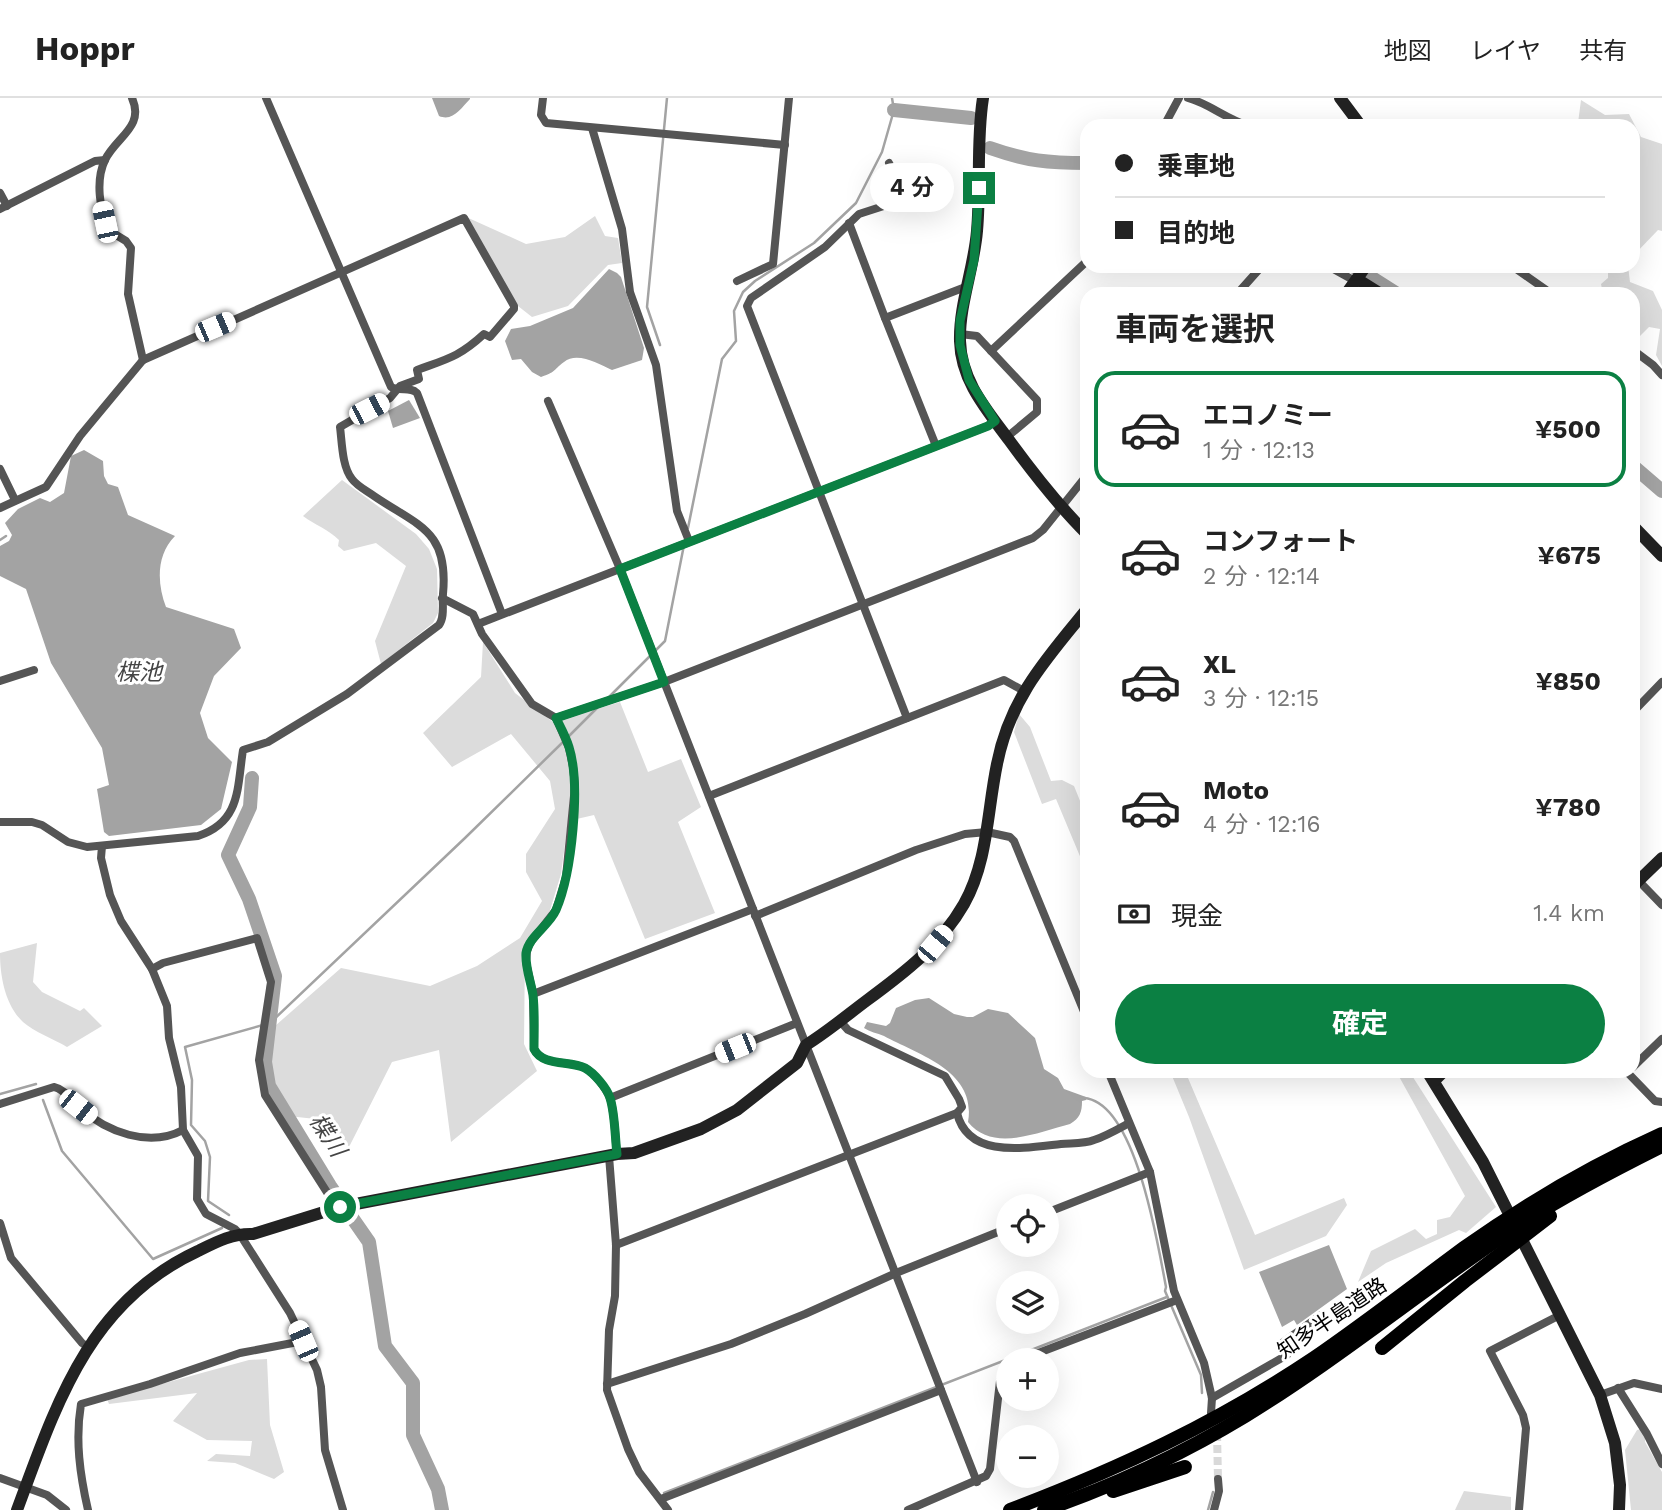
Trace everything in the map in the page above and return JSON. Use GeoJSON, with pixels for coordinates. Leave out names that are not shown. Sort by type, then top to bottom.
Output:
{"type":"FeatureCollection","features":[{"type":"Feature","properties":{"kind":"highway","name":"知多半島道路"},"geometry":{"type":"LineString","coordinates":[[1010,1510],[1146,1455],[1229,1411],[1313,1358],[1465,1248],[1521,1211],[1595,1167],[1662,1133]]}},
{"type":"Feature","properties":{"kind":"highway","name":"知多半島道路"},"geometry":{"type":"LineString","coordinates":[[1044,1510],[1151,1466],[1246,1415],[1322,1365],[1526,1221],[1574,1191],[1662,1146]]}},
{"type":"Feature","properties":{"kind":"highway"},"geometry":{"type":"LineString","coordinates":[[1382,1348],[1532,1229],[1591,1189],[1627,1169],[1639,1158]]}},
{"type":"Feature","properties":{"kind":"highway"},"geometry":{"type":"LineString","coordinates":[[1059,1510],[1185,1467]]}},
{"type":"Feature","properties":{"kind":"street"},"geometry":{"type":"LineString","coordinates":[[132,98],[136,108],[136,120],[105,160],[100,184],[108,230],[126,241],[131,248],[128,294],[143,360]]}},
{"type":"Feature","properties":{"kind":"street"},"geometry":{"type":"LineString","coordinates":[[266,98],[391,387],[398,391],[410,389],[417,393],[502,614]]}},
{"type":"Feature","properties":{"kind":"street"},"geometry":{"type":"LineString","coordinates":[[543,98],[541,116],[544,122],[785,145]]}},
{"type":"Feature","properties":{"kind":"street"},"geometry":{"type":"LineString","coordinates":[[737,281],[775,267],[789,98]]}},
{"type":"Feature","properties":{"kind":"street"},"geometry":{"type":"LineString","coordinates":[[983,98],[974,260],[960,321],[965,371],[975,392],[995,421],[1061,507],[1080,527]]}},
{"type":"Feature","properties":{"kind":"street"},"geometry":{"type":"LineString","coordinates":[[1168,119],[1179,98]]}},
{"type":"Feature","properties":{"kind":"street"},"geometry":{"type":"LineString","coordinates":[[1188,98],[1208,106],[1228,119]]}},
{"type":"Feature","properties":{"kind":"street"},"geometry":{"type":"LineString","coordinates":[[1340,98],[1356,119]]}},
{"type":"Feature","properties":{"kind":"street"},"geometry":{"type":"LineString","coordinates":[[592,128],[622,229],[630,292],[656,365],[677,511],[689,541]]}},
{"type":"Feature","properties":{"kind":"street"},"geometry":{"type":"LineString","coordinates":[[0,193],[3,208],[94,161],[105,160]]}},
{"type":"Feature","properties":{"kind":"street"},"geometry":{"type":"LineString","coordinates":[[889,163],[906,189],[893,203],[859,214],[825,247],[751,299],[747,306],[907,718]]}},
{"type":"Feature","properties":{"kind":"street"},"geometry":{"type":"LineString","coordinates":[[0,508],[46,486],[80,436],[143,360],[464,218],[514,306],[490,337],[484,334],[468,348],[441,363],[417,370],[419,379],[400,386],[390,398],[341,425],[346,468],[356,484],[386,505],[418,522],[435,542],[444,567],[442,622],[347,694],[286,731],[258,746],[243,750],[235,800],[231,812],[219,827],[198,836],[77,846],[54,831],[32,822],[0,822]]}},
{"type":"Feature","properties":{"kind":"street"},"geometry":{"type":"LineString","coordinates":[[849,223],[936,446]]}},
{"type":"Feature","properties":{"kind":"street"},"geometry":{"type":"LineString","coordinates":[[991,351],[1080,268]]}},
{"type":"Feature","properties":{"kind":"street"},"geometry":{"type":"LineString","coordinates":[[1243,287],[1256,273]]}},
{"type":"Feature","properties":{"kind":"street"},"geometry":{"type":"LineString","coordinates":[[1522,273],[1542,287]]}},
{"type":"Feature","properties":{"kind":"street"},"geometry":{"type":"LineString","coordinates":[[1361,274],[1374,287]]}},
{"type":"Feature","properties":{"kind":"street"},"geometry":{"type":"LineString","coordinates":[[885,318],[968,286]]}},
{"type":"Feature","properties":{"kind":"street"},"geometry":{"type":"LineString","coordinates":[[960,334],[975,335],[1035,396],[1037,412],[1007,437]]}},
{"type":"Feature","properties":{"kind":"street"},"geometry":{"type":"LineString","coordinates":[[1640,355],[1662,375]]}},
{"type":"Feature","properties":{"kind":"street"},"geometry":{"type":"LineString","coordinates":[[548,401],[620,569],[977,1482]]}},
{"type":"Feature","properties":{"kind":"street"},"geometry":{"type":"LineString","coordinates":[[478,624],[995,421]]}},
{"type":"Feature","properties":{"kind":"street"},"geometry":{"type":"LineString","coordinates":[[0,469],[15,500]]}},
{"type":"Feature","properties":{"kind":"street"},"geometry":{"type":"LineString","coordinates":[[556,718],[664,682],[1033,538],[1043,530],[1080,484]]}},
{"type":"Feature","properties":{"kind":"street"},"geometry":{"type":"LineString","coordinates":[[1640,532],[1661,552]]}},
{"type":"Feature","properties":{"kind":"street"},"geometry":{"type":"LineString","coordinates":[[442,598],[473,614],[482,634],[532,704],[556,718],[569,748],[575,786],[566,877],[556,910],[530,943],[527,951],[526,962],[533,995],[534,1049],[543,1058],[584,1068],[597,1079],[610,1097],[616,1245],[615,1296],[609,1330],[607,1390],[639,1472],[668,1510]]}},
{"type":"Feature","properties":{"kind":"street"},"geometry":{"type":"LineString","coordinates":[[17,1510],[66,1385],[88,1347],[122,1305],[153,1278],[185,1257],[239,1233],[253,1234],[343,1207],[634,1153],[702,1129],[737,1110],[797,1063],[806,1045],[908,970],[944,933],[965,902],[987,832],[1001,747],[1024,691],[1080,618]]}},
{"type":"Feature","properties":{"kind":"street"},"geometry":{"type":"LineString","coordinates":[[0,681],[34,670]]}},
{"type":"Feature","properties":{"kind":"street"},"geometry":{"type":"LineString","coordinates":[[709,796],[1004,680],[1024,691]]}},
{"type":"Feature","properties":{"kind":"street"},"geometry":{"type":"LineString","coordinates":[[1640,705],[1662,682]]}},
{"type":"Feature","properties":{"kind":"street"},"geometry":{"type":"LineString","coordinates":[[533,995],[916,850],[965,834],[987,832],[1010,837],[1014,841],[1080,1002]]}},
{"type":"Feature","properties":{"kind":"street"},"geometry":{"type":"LineString","coordinates":[[102,846],[101,858],[110,895],[121,921],[152,969],[167,1006],[169,1038],[181,1087],[183,1130],[198,1156],[196,1189],[200,1207],[206,1214],[235,1228],[239,1233],[290,1313],[317,1370],[321,1387],[325,1450],[343,1510]]}},
{"type":"Feature","properties":{"kind":"street"},"geometry":{"type":"LineString","coordinates":[[1640,877],[1662,858]]}},
{"type":"Feature","properties":{"kind":"street"},"geometry":{"type":"LineString","coordinates":[[1640,885],[1662,905]]}},
{"type":"Feature","properties":{"kind":"street"},"geometry":{"type":"LineString","coordinates":[[152,969],[163,963],[257,938],[271,982],[259,1060],[265,1095],[343,1207]]}},
{"type":"Feature","properties":{"kind":"street"},"geometry":{"type":"LineString","coordinates":[[616,1245],[957,1113],[962,1107],[945,1076],[848,1030],[840,1021]]}},
{"type":"Feature","properties":{"kind":"street"},"geometry":{"type":"LineString","coordinates":[[610,1097],[797,1023]]}},
{"type":"Feature","properties":{"kind":"street"},"geometry":{"type":"LineString","coordinates":[[1640,1060],[1662,1039]]}},
{"type":"Feature","properties":{"kind":"street"},"geometry":{"type":"LineString","coordinates":[[1111,1078],[1150,1172],[1177,1300],[1204,1363],[1212,1398],[1211,1413]]}},
{"type":"Feature","properties":{"kind":"street"},"geometry":{"type":"LineString","coordinates":[[1431,1078],[1474,1146],[1600,1395],[1615,1443],[1619,1510]]}},
{"type":"Feature","properties":{"kind":"street"},"geometry":{"type":"LineString","coordinates":[[1636,1078],[1655,1101],[1662,1102]]}},
{"type":"Feature","properties":{"kind":"street"},"geometry":{"type":"LineString","coordinates":[[0,1104],[54,1087],[60,1088],[78,1107],[110,1129],[149,1138],[172,1136],[183,1130]]}},
{"type":"Feature","properties":{"kind":"street"},"geometry":{"type":"LineString","coordinates":[[957,1113],[960,1126],[969,1136],[986,1144],[1002,1147],[1092,1141],[1129,1123]]}},
{"type":"Feature","properties":{"kind":"street"},"geometry":{"type":"LineString","coordinates":[[1059,1208],[1150,1172]]}},
{"type":"Feature","properties":{"kind":"street"},"geometry":{"type":"LineString","coordinates":[[0,1223],[11,1258],[88,1347]]}},
{"type":"Feature","properties":{"kind":"street"},"geometry":{"type":"LineString","coordinates":[[607,1384],[731,1344],[996,1233]]}},
{"type":"Feature","properties":{"kind":"street"},"geometry":{"type":"LineString","coordinates":[[1051,1348],[1177,1300]]}},
{"type":"Feature","properties":{"kind":"street"},"geometry":{"type":"LineString","coordinates":[[1212,1398],[1287,1354],[1282,1343],[1321,1315]]}},
{"type":"Feature","properties":{"kind":"street"},"geometry":{"type":"LineString","coordinates":[[1519,1510],[1525,1428],[1523,1415],[1490,1350],[1560,1315]]}},
{"type":"Feature","properties":{"kind":"street"},"geometry":{"type":"LineString","coordinates":[[88,1510],[79,1472],[78,1422],[81,1404],[240,1353],[303,1341]]}},
{"type":"Feature","properties":{"kind":"street"},"geometry":{"type":"LineString","coordinates":[[1600,1395],[1634,1384],[1662,1389]]}},
{"type":"Feature","properties":{"kind":"street"},"geometry":{"type":"LineString","coordinates":[[1618,1388],[1662,1464]]}},
{"type":"Feature","properties":{"kind":"street"},"geometry":{"type":"LineString","coordinates":[[662,1499],[941,1390]]}},
{"type":"Feature","properties":{"kind":"street"},"geometry":{"type":"LineString","coordinates":[[908,1510],[986,1476],[990,1469],[997,1411]]}},
{"type":"Feature","properties":{"kind":"street"},"geometry":{"type":"LineString","coordinates":[[0,1478],[47,1495],[66,1510]]}},
{"type":"Feature","properties":{"kind":"street"},"geometry":{"type":"LineString","coordinates":[[1214,1510],[1219,1491],[1218,1479]]}},
{"type":"Feature","properties":{"kind":"shaded area"},"geometry":{"type":"Polygon","coordinates":[[[1581,100],[1605,115],[1629,114],[1632,119],[1579,119],[1581,100]]]}},
{"type":"Feature","properties":{"kind":"shaded area"},"geometry":{"type":"Polygon","coordinates":[[[1640,135],[1662,144],[1662,231],[1658,230],[1640,249],[1640,135]]]}},
{"type":"Feature","properties":{"kind":"shaded area"},"geometry":{"type":"Polygon","coordinates":[[[464,216],[526,244],[565,237],[595,216],[605,236],[618,238],[622,263],[608,265],[568,306],[532,317],[518,306],[464,216]]]}},
{"type":"Feature","properties":{"kind":"shaded area"},"geometry":{"type":"Polygon","coordinates":[[[1608,273],[1629,273],[1630,282],[1653,291],[1662,310],[1662,366],[1656,355],[1660,329],[1649,327],[1640,336],[1640,287],[1602,287],[1601,284],[1608,278],[1608,273]]]}},
{"type":"Feature","properties":{"kind":"shaded area"},"geometry":{"type":"Polygon","coordinates":[[[342,480],[416,534],[429,549],[437,569],[438,613],[433,623],[381,664],[375,641],[406,566],[376,543],[344,551],[338,546],[339,540],[335,536],[303,516],[342,480]]]}},
{"type":"Feature","properties":{"kind":"shaded area"},"geometry":{"type":"Polygon","coordinates":[[[483,642],[515,693],[553,722],[620,702],[648,772],[681,759],[701,807],[678,822],[715,913],[645,939],[594,815],[568,821],[561,874],[548,917],[525,947],[524,1044],[537,1071],[451,1142],[439,1050],[392,1062],[349,1147],[325,1120],[288,1116],[273,1088],[271,1064],[275,1026],[341,968],[430,986],[477,966],[520,938],[542,901],[526,872],[526,854],[555,809],[550,781],[511,734],[452,767],[423,733],[481,677],[483,642]]]}},
{"type":"Feature","properties":{"kind":"shaded area"},"geometry":{"type":"Polygon","coordinates":[[[1019,714],[1030,727],[1051,781],[1062,780],[1074,786],[1080,801],[1080,856],[1056,799],[1042,804],[1014,732],[1019,714]]]}},
{"type":"Feature","properties":{"kind":"shaded area"},"geometry":{"type":"Polygon","coordinates":[[[37,943],[33,982],[42,992],[80,1011],[84,1008],[102,1026],[67,1047],[23,1022],[12,1007],[5,990],[0,953],[37,943]]]}},
{"type":"Feature","properties":{"kind":"shaded area"},"geometry":{"type":"Polygon","coordinates":[[[1173,1078],[1188,1078],[1255,1235],[1344,1198],[1347,1205],[1326,1236],[1244,1270],[1173,1078]]]}},
{"type":"Feature","properties":{"kind":"shaded area"},"geometry":{"type":"Polygon","coordinates":[[[1400,1078],[1413,1078],[1496,1207],[1466,1233],[1459,1230],[1386,1263],[1358,1282],[1371,1251],[1415,1229],[1426,1239],[1437,1234],[1437,1220],[1450,1217],[1465,1196],[1400,1078]]]}},
{"type":"Feature","properties":{"kind":"shaded area"},"geometry":{"type":"Polygon","coordinates":[[[267,1359],[270,1425],[284,1472],[274,1479],[235,1463],[207,1461],[216,1454],[250,1456],[252,1441],[207,1440],[173,1421],[197,1393],[109,1404],[107,1399],[249,1360],[267,1359]]]}},
{"type":"Feature","properties":{"kind":"shaded area"},"geometry":{"type":"Polygon","coordinates":[[[1641,1429],[1645,1433],[1645,1442],[1662,1472],[1662,1510],[1631,1510],[1625,1450],[1637,1430],[1641,1429]]]}},
{"type":"Feature","properties":{"kind":"shaded area"},"geometry":{"type":"Polygon","coordinates":[[[1464,1491],[1511,1497],[1511,1510],[1455,1510],[1464,1491]]]}},
{"type":"Feature","properties":{"kind":"water"},"geometry":{"type":"Polygon","coordinates":[[[432,98],[470,99],[456,113],[444,117],[439,116],[432,98]]]}},
{"type":"Feature","properties":{"kind":"water"},"geometry":{"type":"Polygon","coordinates":[[[609,269],[621,277],[644,348],[642,360],[612,370],[581,358],[569,359],[541,377],[532,372],[521,359],[512,360],[505,341],[511,329],[530,326],[573,308],[609,269]]]}},
{"type":"Feature","properties":{"kind":"water"},"geometry":{"type":"Polygon","coordinates":[[[409,400],[420,418],[393,428],[388,411],[409,400]]]}},
{"type":"Feature","properties":{"kind":"water","name":"楪池"},"geometry":{"type":"Polygon","coordinates":[[[84,450],[103,461],[104,476],[108,484],[118,487],[128,515],[175,536],[161,561],[161,589],[166,607],[234,629],[241,648],[214,676],[200,713],[208,738],[232,762],[221,809],[201,825],[109,836],[104,832],[97,789],[109,785],[102,748],[51,663],[26,589],[0,576],[0,546],[9,541],[12,535],[5,523],[18,509],[40,498],[50,502],[64,493],[71,456],[84,450]]]}},
{"type":"Feature","properties":{"kind":"water"},"geometry":{"type":"Polygon","coordinates":[[[929,998],[954,1014],[967,1017],[973,1017],[988,1009],[1008,1013],[1035,1038],[1044,1069],[1058,1078],[1064,1089],[1086,1097],[1086,1100],[1082,1101],[1078,1117],[1070,1124],[1016,1138],[990,1137],[978,1131],[968,1122],[968,1104],[964,1090],[955,1077],[928,1058],[864,1028],[867,1022],[886,1026],[896,1008],[915,1000],[929,998]]]}},
{"type":"Feature","properties":{"kind":"water"},"geometry":{"type":"Polygon","coordinates":[[[1329,1245],[1347,1289],[1297,1325],[1294,1320],[1282,1327],[1259,1272],[1329,1245]]]}},
{"type":"Feature","properties":{"kind":"waterway"},"geometry":{"type":"LineString","coordinates":[[660,345],[647,307],[667,98]]}},
{"type":"Feature","properties":{"kind":"waterway"},"geometry":{"type":"LineString","coordinates":[[688,528],[722,359],[736,341],[734,311],[743,292],[755,281],[814,243],[856,203],[882,152],[894,110],[892,98]]}},
{"type":"Feature","properties":{"kind":"waterway"},"geometry":{"type":"LineString","coordinates":[[894,110],[971,118]]}},
{"type":"Feature","properties":{"kind":"waterway"},"geometry":{"type":"LineString","coordinates":[[990,148],[1038,160],[1080,163]]}},
{"type":"Feature","properties":{"kind":"waterway"},"geometry":{"type":"LineString","coordinates":[[1364,273],[1386,287]]}},
{"type":"Feature","properties":{"kind":"waterway"},"geometry":{"type":"LineString","coordinates":[[1640,472],[1662,491]]}},
{"type":"Feature","properties":{"kind":"waterway","name":"楪池"},"geometry":{"type":"LineString","coordinates":[[0,540],[6,536]]}},
{"type":"Feature","properties":{"kind":"waterway"},"geometry":{"type":"LineString","coordinates":[[655,651],[665,641],[684,545]]}},
{"type":"Feature","properties":{"kind":"waterway"},"geometry":{"type":"LineString","coordinates":[[608,698],[650,656]]}},
{"type":"Feature","properties":{"kind":"waterway"},"geometry":{"type":"LineString","coordinates":[[568,737],[598,707]]}},
{"type":"Feature","properties":{"kind":"waterway"},"geometry":{"type":"LineString","coordinates":[[229,1215],[208,1201],[210,1157],[205,1141],[191,1125],[192,1080],[185,1047],[270,1023],[563,742]]}},
{"type":"Feature","properties":{"kind":"waterway","name":"楪川"},"geometry":{"type":"LineString","coordinates":[[252,778],[250,807],[228,855],[249,899],[275,976],[265,1062],[269,1086],[330,1186],[369,1242],[385,1346],[413,1383],[413,1435],[438,1489],[442,1510]]}},
{"type":"Feature","properties":{"kind":"waterway"},"geometry":{"type":"LineString","coordinates":[[0,1094],[36,1084]]}},
{"type":"Feature","properties":{"kind":"waterway"},"geometry":{"type":"LineString","coordinates":[[1084,1098],[1102,1106],[1118,1123],[1131,1149],[1150,1210],[1165,1291],[1201,1375],[1202,1393]]}},
{"type":"Feature","properties":{"kind":"waterway"},"geometry":{"type":"LineString","coordinates":[[43,1100],[62,1151],[153,1259],[222,1228]]}},
{"type":"Feature","properties":{"kind":"waterway"},"geometry":{"type":"LineString","coordinates":[[664,1493],[1167,1297]]}},
{"type":"Feature","properties":{"kind":"waterway"},"geometry":{"type":"LineString","coordinates":[[1208,1510],[1213,1492]]}},
{"type":"Feature","properties":{"kind":"tunnel"},"geometry":{"type":"LineString","coordinates":[[1217,1433],[1218,1479]]}},
{"type":"Feature","properties":{"kind":"route"},"geometry":{"type":"LineString","coordinates":[[340,1207],[617,1154],[610,1097],[597,1079],[584,1068],[543,1058],[534,1049],[533,995],[526,962],[527,951],[530,943],[556,910],[566,877],[575,786],[569,748],[556,718],[664,682],[620,569],[995,421],[969,380],[960,345],[960,321],[974,260],[979,188]]}}]}
